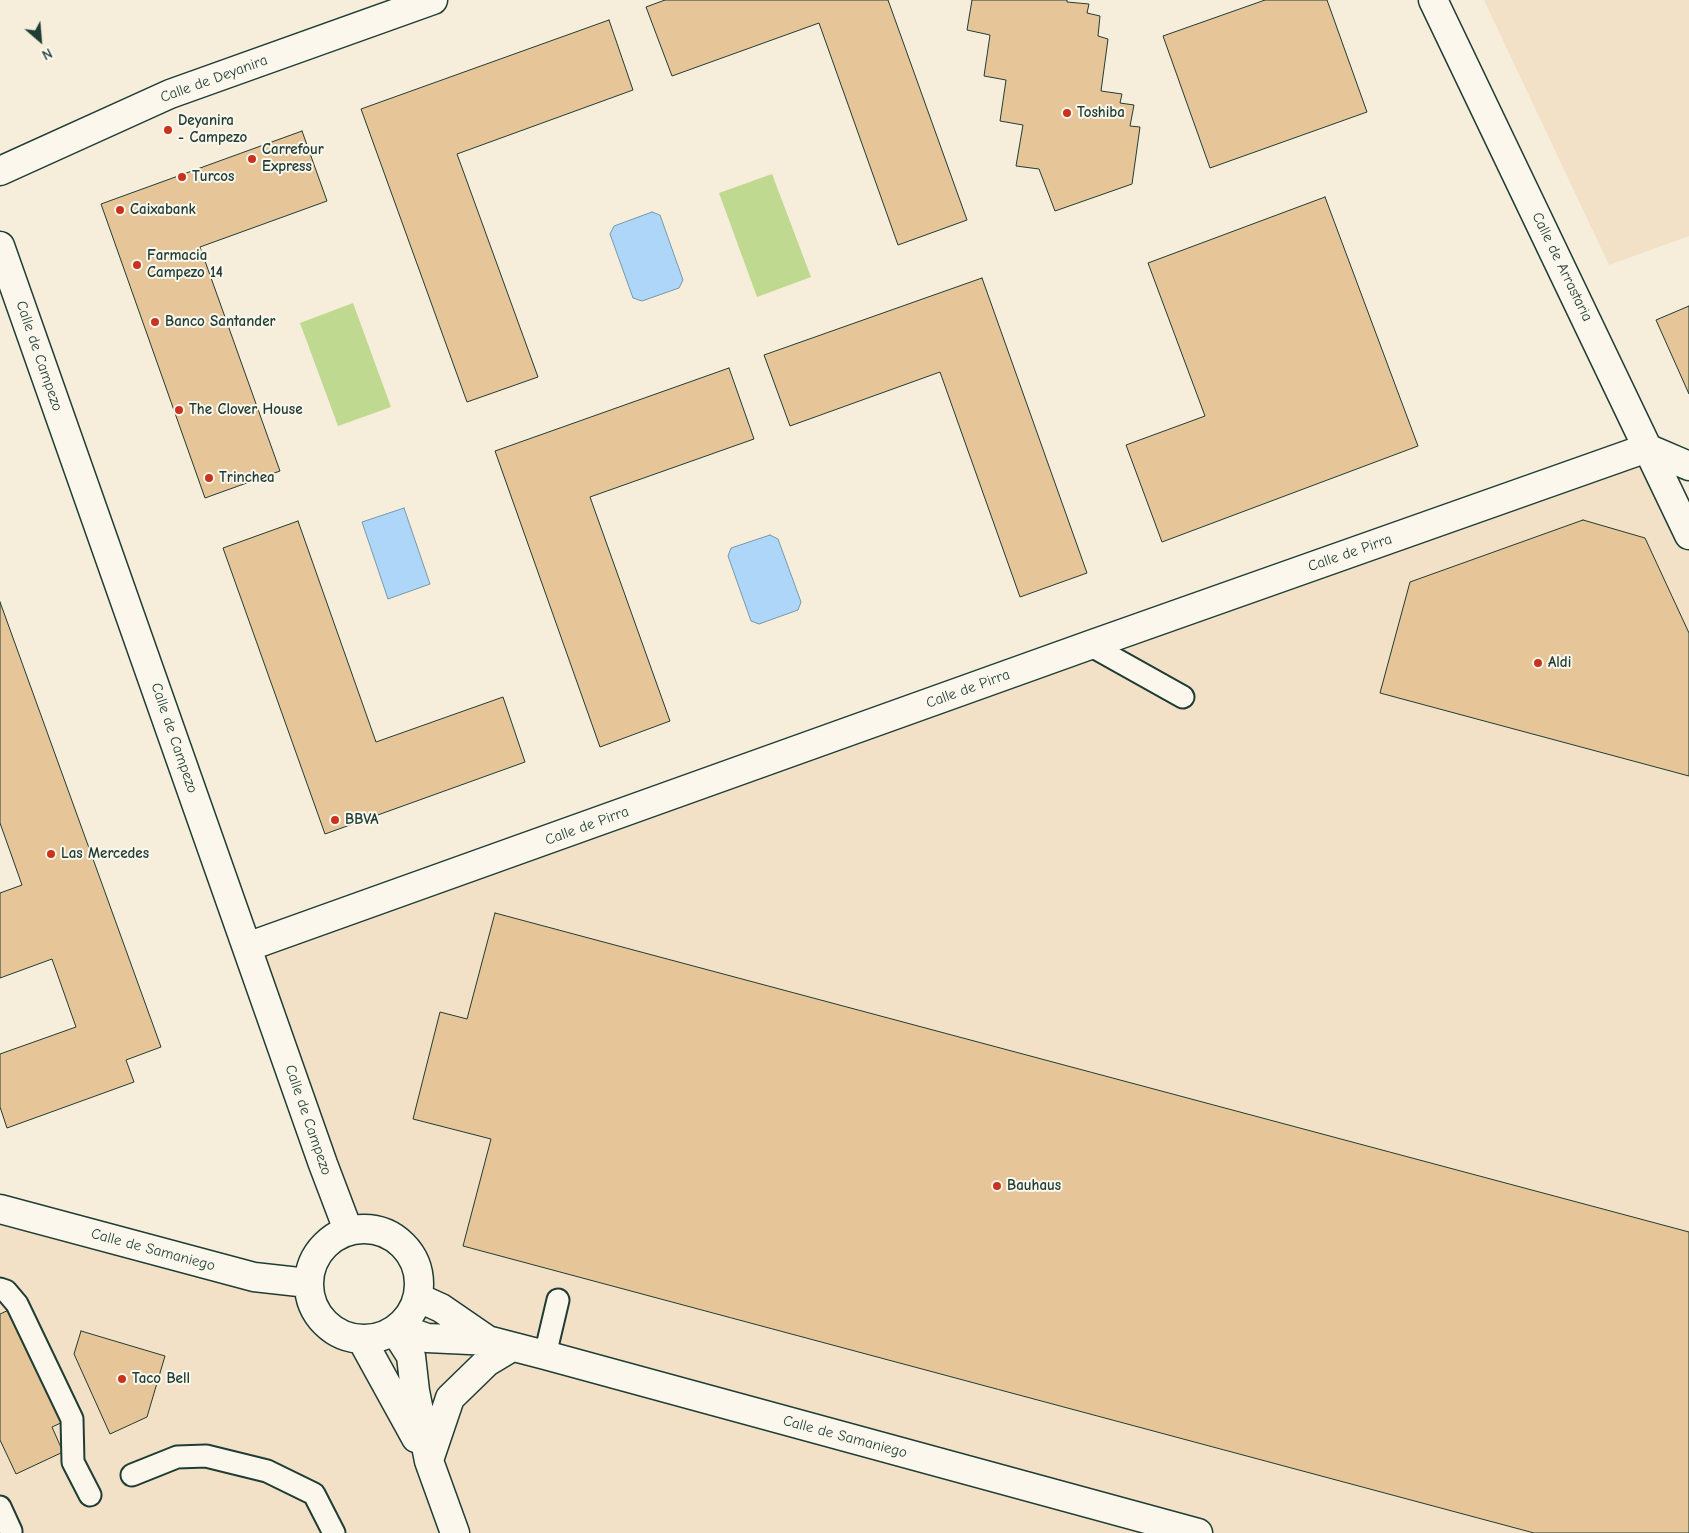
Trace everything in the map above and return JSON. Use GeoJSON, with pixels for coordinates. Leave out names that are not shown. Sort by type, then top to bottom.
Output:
{"type":"FeatureCollection","features":[{"type":"Feature","properties":{"kind":"street","name":"Calle de Deyanira"},"geometry":{"type":"LineString","coordinates":[[0,171],[170,94],[433,0]]}},
{"type":"Feature","properties":{"kind":"street","name":"Calle de Arrastaria"},"geometry":{"type":"LineString","coordinates":[[1433,0],[1647,448],[1681,505],[1689,535]]}},
{"type":"Feature","properties":{"kind":"street","name":"Calle de Campezo"},"geometry":{"type":"LineString","coordinates":[[0,246],[348,1230]]}},
{"type":"Feature","properties":{"kind":"street"},"geometry":{"type":"LineString","coordinates":[[1647,448],[1689,466]]}},
{"type":"Feature","properties":{"kind":"street","name":"Calle de Pirra"},"geometry":{"type":"LineString","coordinates":[[247,948],[1090,645],[1647,448]]}},
{"type":"Feature","properties":{"kind":"street","name":"Calle de Samaniego"},"geometry":{"type":"LineString","coordinates":[[0,1209],[254,1277],[308,1283]]}},
{"type":"Feature","properties":{"kind":"street"},"geometry":{"type":"LineString","coordinates":[[368,1228],[385,1231],[398,1238],[412,1254],[420,1279],[418,1298],[410,1315],[397,1329],[380,1338],[362,1340],[347,1337],[326,1325],[314,1308],[308,1283],[311,1264],[322,1246],[348,1230],[368,1228]]}},
{"type":"Feature","properties":{"kind":"street","name":"Calle de Samaniego"},"geometry":{"type":"LineString","coordinates":[[418,1298],[441,1308],[501,1344]]}},
{"type":"Feature","properties":{"kind":"street"},"geometry":{"type":"LineString","coordinates":[[397,1329],[411,1356],[415,1391],[429,1461],[455,1533]]}},
{"type":"Feature","properties":{"kind":"street","name":"Calle de Samaniego"},"geometry":{"type":"LineString","coordinates":[[397,1329],[427,1338],[501,1344],[545,1355],[1198,1533]]}},
{"type":"Feature","properties":{"kind":"street"},"geometry":{"type":"LineString","coordinates":[[362,1340],[429,1461]]}},
{"type":"Feature","properties":{"kind":"street"},"geometry":{"type":"LineString","coordinates":[[429,1461],[450,1398],[487,1362],[501,1344]]}},
{"type":"Feature","properties":{"kind":"lane"},"geometry":{"type":"LineString","coordinates":[[1090,645],[1183,697]]}},
{"type":"Feature","properties":{"kind":"lane"},"geometry":{"type":"LineString","coordinates":[[0,1289],[6,1291],[17,1304],[72,1419],[73,1462],[90,1495]]}},
{"type":"Feature","properties":{"kind":"lane"},"geometry":{"type":"LineString","coordinates":[[545,1355],[558,1300]]}},
{"type":"Feature","properties":{"kind":"lane"},"geometry":{"type":"LineString","coordinates":[[132,1475],[177,1457],[206,1456],[268,1471],[314,1494],[334,1533]]}},
{"type":"Feature","properties":{"kind":"lane"},"geometry":{"type":"LineString","coordinates":[[0,1507],[11,1531]]}},
{"type":"Feature","properties":{"kind":"shaded area"},"geometry":{"type":"Polygon","coordinates":[[[1484,0],[1689,0],[1689,236],[1609,265],[1484,0]]]}},
{"type":"Feature","properties":{"kind":"shaded area"},"geometry":{"type":"Polygon","coordinates":[[[1647,448],[1689,508],[1689,1533],[0,1533],[0,1209],[308,1283],[314,1308],[326,1325],[347,1337],[362,1340],[380,1338],[395,1331],[410,1315],[418,1298],[420,1279],[412,1254],[398,1238],[385,1231],[368,1228],[348,1230],[247,947],[1647,448]]]}},
{"type":"Feature","properties":{"kind":"green space"},"geometry":{"type":"Polygon","coordinates":[[[772,174],[811,277],[757,297],[719,193],[772,174]]]}},
{"type":"Feature","properties":{"kind":"green space"},"geometry":{"type":"Polygon","coordinates":[[[353,303],[391,407],[338,426],[300,323],[353,303]]]}},
{"type":"Feature","properties":{"kind":"water"},"geometry":{"type":"Polygon","coordinates":[[[652,212],[660,215],[683,280],[679,288],[642,301],[633,298],[610,234],[614,226],[652,212]]]}},
{"type":"Feature","properties":{"kind":"water"},"geometry":{"type":"Polygon","coordinates":[[[404,508],[430,584],[388,599],[362,522],[404,508]]]}},
{"type":"Feature","properties":{"kind":"water"},"geometry":{"type":"Polygon","coordinates":[[[770,535],[778,539],[801,602],[798,610],[759,624],[751,621],[728,556],[731,548],[770,535]]]}},
{"type":"Feature","properties":{"kind":"building"},"geometry":{"type":"Polygon","coordinates":[[[665,0],[888,0],[967,220],[898,245],[819,23],[672,76],[646,7],[665,0]]]}},
{"type":"Feature","properties":{"kind":"building","name":"Toshiba"},"geometry":{"type":"Polygon","coordinates":[[[972,0],[1067,0],[1067,2],[1089,4],[1087,13],[1100,16],[1098,36],[1108,39],[1101,91],[1122,94],[1120,103],[1134,105],[1130,126],[1140,127],[1132,184],[1055,211],[1039,169],[1016,166],[1023,125],[1000,121],[1006,80],[984,76],[990,35],[967,30],[972,0]]]}},
{"type":"Feature","properties":{"kind":"building"},"geometry":{"type":"Polygon","coordinates":[[[1265,0],[1327,0],[1367,112],[1210,168],[1163,36],[1265,0]]]}},
{"type":"Feature","properties":{"kind":"building"},"geometry":{"type":"Polygon","coordinates":[[[609,20],[633,90],[457,154],[538,377],[467,402],[361,109],[609,20]]]}},
{"type":"Feature","properties":{"kind":"building"},"geometry":{"type":"Polygon","coordinates":[[[302,131],[327,201],[200,247],[280,471],[205,498],[101,204],[302,131]]]}},
{"type":"Feature","properties":{"kind":"building"},"geometry":{"type":"Polygon","coordinates":[[[1325,197],[1418,446],[1162,542],[1126,445],[1205,416],[1148,263],[1325,197]]]}},
{"type":"Feature","properties":{"kind":"building"},"geometry":{"type":"Polygon","coordinates":[[[982,278],[1087,573],[1020,597],[940,372],[790,426],[764,355],[982,278]]]}},
{"type":"Feature","properties":{"kind":"building"},"geometry":{"type":"Polygon","coordinates":[[[1689,306],[1689,394],[1656,320],[1689,306]]]}},
{"type":"Feature","properties":{"kind":"building"},"geometry":{"type":"Polygon","coordinates":[[[729,368],[754,439],[590,497],[670,721],[600,747],[495,451],[729,368]]]}},
{"type":"Feature","properties":{"kind":"building","name":"Aldi"},"geometry":{"type":"Polygon","coordinates":[[[1583,520],[1645,538],[1689,633],[1689,776],[1380,693],[1410,582],[1583,520]]]}},
{"type":"Feature","properties":{"kind":"building"},"geometry":{"type":"Polygon","coordinates":[[[298,521],[376,742],[503,697],[525,762],[325,834],[223,548],[298,521]]]}},
{"type":"Feature","properties":{"kind":"building","name":"Las Mercedes"},"geometry":{"type":"Polygon","coordinates":[[[0,602],[161,1047],[126,1060],[134,1082],[7,1128],[0,1107],[0,1054],[76,1027],[52,959],[0,978],[0,893],[22,885],[0,823],[0,602]]]}},
{"type":"Feature","properties":{"kind":"building","name":"Bauhaus"},"geometry":{"type":"Polygon","coordinates":[[[495,913],[1689,1232],[1689,1533],[1534,1533],[463,1246],[491,1139],[413,1119],[440,1012],[467,1019],[495,913]]]}},
{"type":"Feature","properties":{"kind":"building"},"geometry":{"type":"Polygon","coordinates":[[[11,1309],[65,1421],[52,1427],[63,1452],[16,1474],[0,1440],[0,1314],[11,1309]]]}},
{"type":"Feature","properties":{"kind":"building","name":"Taco Bell"},"geometry":{"type":"Polygon","coordinates":[[[81,1331],[165,1356],[147,1417],[110,1434],[74,1354],[81,1331]]]}},
{"type":"Feature","properties":{"kind":"place","name":"Toshiba"},"geometry":{"type":"Point","coordinates":[1067,113]}},
{"type":"Feature","properties":{"kind":"place","name":"Deyanira - Campezo"},"geometry":{"type":"Point","coordinates":[168,130]}},
{"type":"Feature","properties":{"kind":"place","name":"Carrefour Express"},"geometry":{"type":"Point","coordinates":[252,159]}},
{"type":"Feature","properties":{"kind":"place","name":"Turcos"},"geometry":{"type":"Point","coordinates":[182,177]}},
{"type":"Feature","properties":{"kind":"place","name":"Caixabank"},"geometry":{"type":"Point","coordinates":[120,210]}},
{"type":"Feature","properties":{"kind":"place","name":"Farmacia Campezo 14"},"geometry":{"type":"Point","coordinates":[137,265]}},
{"type":"Feature","properties":{"kind":"place","name":"Banco Santander"},"geometry":{"type":"Point","coordinates":[155,322]}},
{"type":"Feature","properties":{"kind":"place","name":"The Clover House"},"geometry":{"type":"Point","coordinates":[179,410]}},
{"type":"Feature","properties":{"kind":"place","name":"Trinchea"},"geometry":{"type":"Point","coordinates":[209,478]}},
{"type":"Feature","properties":{"kind":"place","name":"Aldi"},"geometry":{"type":"Point","coordinates":[1538,663]}},
{"type":"Feature","properties":{"kind":"place","name":"BBVA"},"geometry":{"type":"Point","coordinates":[335,820]}},
{"type":"Feature","properties":{"kind":"place","name":"Las Mercedes"},"geometry":{"type":"Point","coordinates":[51,854]}},
{"type":"Feature","properties":{"kind":"place","name":"Bauhaus"},"geometry":{"type":"Point","coordinates":[997,1186]}},
{"type":"Feature","properties":{"kind":"place","name":"Taco Bell"},"geometry":{"type":"Point","coordinates":[122,1379]}}]}
